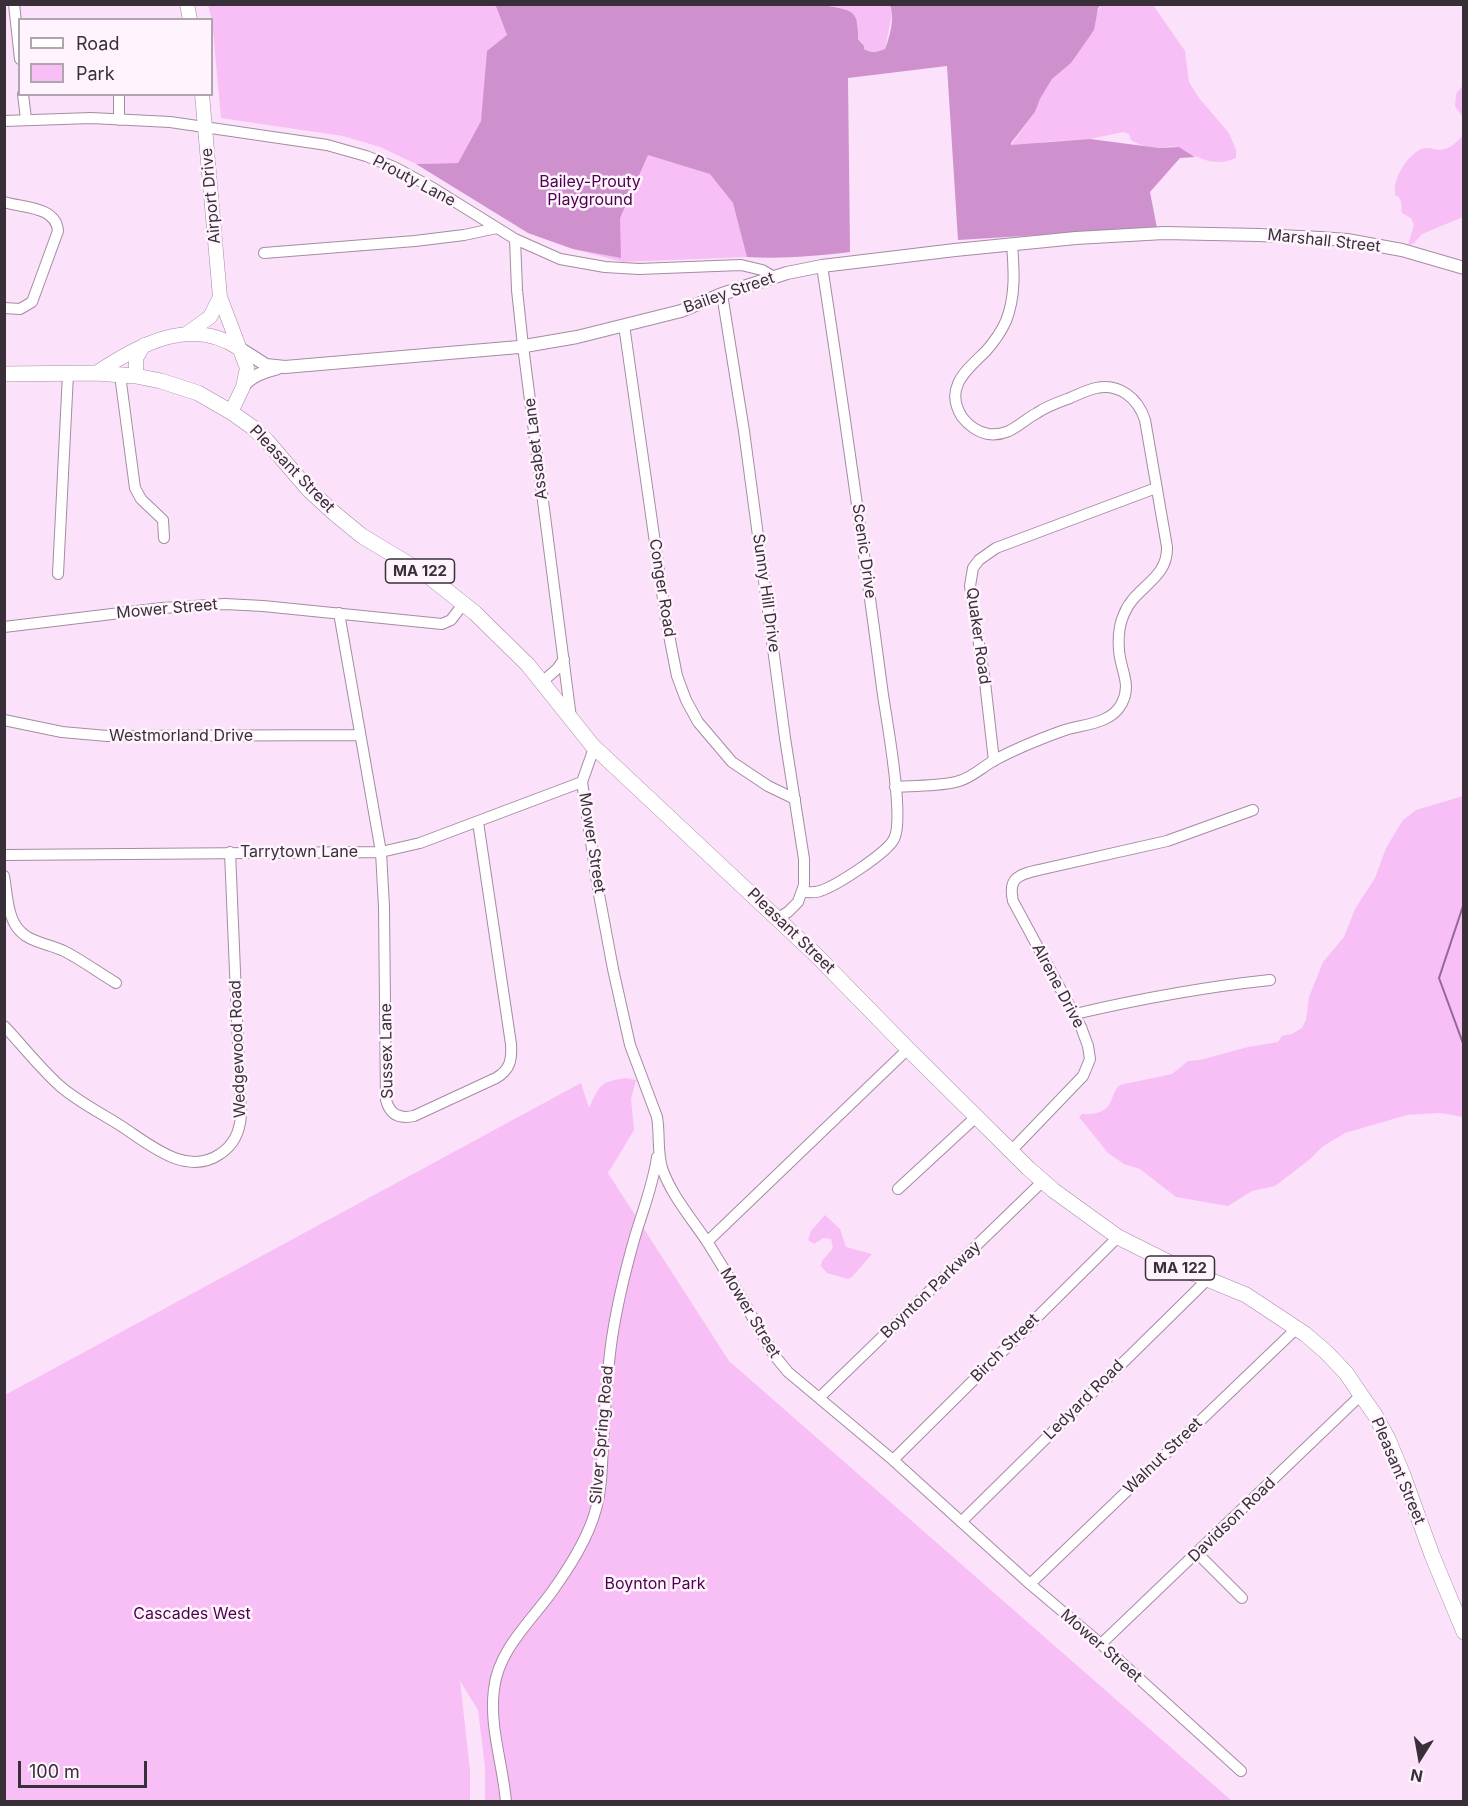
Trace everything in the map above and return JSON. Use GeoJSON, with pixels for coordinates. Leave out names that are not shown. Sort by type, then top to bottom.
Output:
{"type":"FeatureCollection","features":[{"type":"Feature","properties":{"kind":"main road","name":"Airport Drive"},"geometry":{"type":"LineString","coordinates":[[202,96],[220,297],[247,368],[243,387]]}},
{"type":"Feature","properties":{"kind":"main road"},"geometry":{"type":"LineString","coordinates":[[96,374],[122,356],[146,344],[186,334],[210,317],[220,297]]}},
{"type":"Feature","properties":{"kind":"main road"},"geometry":{"type":"LineString","coordinates":[[186,334],[212,336],[229,341],[241,349]]}},
{"type":"Feature","properties":{"kind":"main road"},"geometry":{"type":"LineString","coordinates":[[136,376],[136,358],[146,344]]}},
{"type":"Feature","properties":{"kind":"main road","name":"Pleasant Street"},"geometry":{"type":"LineString","coordinates":[[4,374],[136,376],[186,388],[231,412],[260,434],[308,489],[362,536],[427,575],[464,603],[528,665],[594,748],[778,918],[1010,1152],[1043,1181],[1118,1237],[1176,1266],[1246,1296],[1297,1328],[1326,1352],[1346,1373],[1375,1415],[1395,1457],[1464,1632]]}},
{"type":"Feature","properties":{"kind":"main road"},"geometry":{"type":"LineString","coordinates":[[231,412],[243,387]]}},
{"type":"Feature","properties":{"kind":"street"},"geometry":{"type":"LineString","coordinates":[[14,4],[18,41]]}},
{"type":"Feature","properties":{"kind":"street"},"geometry":{"type":"LineString","coordinates":[[23,96],[26,119]]}},
{"type":"Feature","properties":{"kind":"street"},"geometry":{"type":"LineString","coordinates":[[119,96],[119,120]]}},
{"type":"Feature","properties":{"kind":"street","name":"Prouty Lane"},"geometry":{"type":"LineString","coordinates":[[4,121],[26,119],[170,122],[302,140],[340,148],[394,167],[515,239],[560,259],[639,269],[741,264],[762,270],[774,277]]}},
{"type":"Feature","properties":{"kind":"street"},"geometry":{"type":"LineString","coordinates":[[4,202],[50,214],[57,223],[58,231],[33,300],[22,308],[4,308]]}},
{"type":"Feature","properties":{"kind":"street"},"geometry":{"type":"LineString","coordinates":[[264,253],[415,240],[497,228]]}},
{"type":"Feature","properties":{"kind":"street","name":"Bailey Street"},"geometry":{"type":"LineString","coordinates":[[241,349],[262,363],[280,367],[523,346],[577,337],[681,310],[774,277],[822,266],[1012,244],[1124,234],[1181,233]]}},
{"type":"Feature","properties":{"kind":"street","name":"Marshall Street"},"geometry":{"type":"LineString","coordinates":[[1181,233],[1347,240],[1402,250],[1464,268]]}},
{"type":"Feature","properties":{"kind":"street","name":"Assabet Lane"},"geometry":{"type":"LineString","coordinates":[[515,239],[514,251],[523,346],[571,721]]}},
{"type":"Feature","properties":{"kind":"street"},"geometry":{"type":"LineString","coordinates":[[895,787],[961,781],[993,761],[1048,737],[1104,720],[1116,712],[1122,705],[1127,685],[1118,649],[1121,624],[1132,599],[1160,573],[1166,558],[1167,547],[1143,413],[1136,402],[1121,391],[1103,387],[1090,389],[1042,410],[1015,429],[1003,434],[990,434],[978,430],[967,423],[960,412],[956,394],[962,375],[993,343],[1010,310],[1014,283],[1012,244]]}},
{"type":"Feature","properties":{"kind":"street","name":"Scenic Drive"},"geometry":{"type":"LineString","coordinates":[[802,892],[822,891],[866,866],[889,846],[895,836],[897,826],[895,787],[869,584],[822,266]]}},
{"type":"Feature","properties":{"kind":"street","name":"Sunny Hill Drive"},"geometry":{"type":"LineString","coordinates":[[722,294],[744,431],[784,738],[804,859],[805,874],[802,892]]}},
{"type":"Feature","properties":{"kind":"street","name":"Conger Road"},"geometry":{"type":"LineString","coordinates":[[624,325],[666,620],[680,684],[698,722],[732,762],[768,786],[795,799]]}},
{"type":"Feature","properties":{"kind":"street","name":"Bailey Street"},"geometry":{"type":"LineString","coordinates":[[243,387],[254,376],[280,367]]}},
{"type":"Feature","properties":{"kind":"street"},"geometry":{"type":"LineString","coordinates":[[58,574],[68,374]]}},
{"type":"Feature","properties":{"kind":"street"},"geometry":{"type":"LineString","coordinates":[[120,375],[135,488],[141,499],[163,520],[164,538]]}},
{"type":"Feature","properties":{"kind":"street","name":"Quaker Road"},"geometry":{"type":"LineString","coordinates":[[993,761],[985,682],[970,586],[973,568],[979,560],[996,548],[1156,488]]}},
{"type":"Feature","properties":{"kind":"street","name":"Mower Street"},"geometry":{"type":"LineString","coordinates":[[4,627],[212,604],[263,606],[442,624],[454,617],[464,603]]}},
{"type":"Feature","properties":{"kind":"street","name":"Sussex Lane"},"geometry":{"type":"LineString","coordinates":[[339,613],[381,852],[384,907],[386,1101],[393,1113],[399,1116],[408,1117],[500,1075],[507,1069],[511,1059],[511,1044],[478,822]]}},
{"type":"Feature","properties":{"kind":"street"},"geometry":{"type":"LineString","coordinates":[[546,687],[557,669],[565,664]]}},
{"type":"Feature","properties":{"kind":"street","name":"Westmorland Drive"},"geometry":{"type":"LineString","coordinates":[[4,720],[62,732],[107,736],[360,735]]}},
{"type":"Feature","properties":{"kind":"street","name":"Mower Street"},"geometry":{"type":"LineString","coordinates":[[594,748],[582,782],[598,889],[630,1045],[657,1118],[658,1152],[663,1170],[774,1355],[788,1372],[893,1460],[1241,1771]]}},
{"type":"Feature","properties":{"kind":"street","name":"Tarrytown Lane"},"geometry":{"type":"LineString","coordinates":[[4,855],[381,852],[420,843],[582,782]]}},
{"type":"Feature","properties":{"kind":"street","name":"Alrene Drive"},"geometry":{"type":"LineString","coordinates":[[1010,1152],[1083,1076],[1089,1059],[1088,1047],[1075,1014],[1013,901],[1011,886],[1015,879],[1023,873],[1167,842],[1252,810]]}},
{"type":"Feature","properties":{"kind":"street","name":"Wedgewood Road"},"geometry":{"type":"LineString","coordinates":[[4,1026],[63,1089],[164,1153],[192,1162],[211,1159],[219,1155],[233,1142],[242,1115],[230,852]]}},
{"type":"Feature","properties":{"kind":"street"},"geometry":{"type":"LineString","coordinates":[[4,876],[11,915],[23,934],[32,940],[66,952],[116,983]]}},
{"type":"Feature","properties":{"kind":"street"},"geometry":{"type":"LineString","coordinates":[[778,918],[798,902],[802,892]]}},
{"type":"Feature","properties":{"kind":"street"},"geometry":{"type":"LineString","coordinates":[[1075,1014],[1220,985],[1270,980]]}},
{"type":"Feature","properties":{"kind":"street"},"geometry":{"type":"LineString","coordinates":[[707,1242],[908,1049]]}},
{"type":"Feature","properties":{"kind":"street"},"geometry":{"type":"LineString","coordinates":[[898,1189],[976,1118]]}},
{"type":"Feature","properties":{"kind":"street","name":"Silver Spring Road"},"geometry":{"type":"LineString","coordinates":[[506,1802],[495,1731],[494,1688],[498,1672],[509,1649],[568,1568],[595,1512],[601,1480],[607,1376],[618,1305],[634,1239],[652,1185],[658,1152]]}},
{"type":"Feature","properties":{"kind":"street","name":"Boynton Parkway"},"geometry":{"type":"LineString","coordinates":[[819,1398],[1043,1181]]}},
{"type":"Feature","properties":{"kind":"street","name":"Birch Street"},"geometry":{"type":"LineString","coordinates":[[893,1460],[1118,1237]]}},
{"type":"Feature","properties":{"kind":"street","name":"Ledyard Road"},"geometry":{"type":"LineString","coordinates":[[961,1522],[1208,1279]]}},
{"type":"Feature","properties":{"kind":"street","name":"Walnut Street"},"geometry":{"type":"LineString","coordinates":[[1030,1584],[1297,1328]]}},
{"type":"Feature","properties":{"kind":"street","name":"Davidson Road"},"geometry":{"type":"LineString","coordinates":[[1101,1644],[1361,1395]]}},
{"type":"Feature","properties":{"kind":"street"},"geometry":{"type":"LineString","coordinates":[[1197,1553],[1242,1598]]}},
{"type":"Feature","properties":{"kind":"green space","name":"Bailey-Prouty Playground"},"geometry":{"type":"Polygon","coordinates":[[[495,4],[823,5],[851,12],[857,21],[858,39],[864,49],[874,52],[885,49],[887,44],[892,21],[890,5],[1101,5],[1098,8],[1094,30],[1071,63],[1052,79],[1035,112],[1011,145],[1090,139],[1159,148],[1179,147],[1195,157],[1180,158],[1150,192],[1157,228],[958,240],[947,66],[848,78],[850,252],[798,257],[747,257],[733,203],[710,174],[648,155],[620,218],[621,258],[573,249],[528,233],[416,164],[458,163],[481,121],[487,51],[507,35],[495,4]]]}},
{"type":"Feature","properties":{"kind":"green space","name":"Bailey-Prouty Playground"},"geometry":{"type":"Polygon","coordinates":[[[208,5],[495,5],[507,35],[741,157],[747,257],[623,262],[573,249],[528,233],[528,177],[483,105],[481,121],[458,163],[416,164],[380,147],[343,136],[221,118],[211,18],[208,5]]]}},
{"type":"Feature","properties":{"kind":"green space"},"geometry":{"type":"Polygon","coordinates":[[[823,5],[890,5],[892,14],[885,49],[866,51],[858,38],[858,23],[823,5]]]}},
{"type":"Feature","properties":{"kind":"green space"},"geometry":{"type":"Polygon","coordinates":[[[1101,5],[1153,5],[1185,51],[1189,82],[1199,98],[1229,133],[1236,150],[1236,158],[1221,162],[1211,161],[1178,147],[1148,147],[1131,140],[1129,134],[1123,132],[1090,139],[1044,142],[1022,147],[1011,145],[1035,112],[1052,79],[1071,63],[1101,5]]]}},
{"type":"Feature","properties":{"kind":"green space"},"geometry":{"type":"Polygon","coordinates":[[[1463,85],[1463,117],[1455,106],[1456,94],[1463,85]]]}},
{"type":"Feature","properties":{"kind":"green space"},"geometry":{"type":"Polygon","coordinates":[[[1463,135],[1463,217],[1422,234],[1413,244],[1408,245],[1414,225],[1411,218],[1402,213],[1401,201],[1395,194],[1400,172],[1409,158],[1420,150],[1445,149],[1455,144],[1463,135]]]}},
{"type":"Feature","properties":{"kind":"green space"},"geometry":{"type":"Polygon","coordinates":[[[1463,796],[1463,1117],[1440,1113],[1407,1115],[1345,1133],[1322,1147],[1275,1186],[1252,1191],[1228,1206],[1176,1197],[1140,1169],[1124,1164],[1108,1153],[1079,1117],[1082,1114],[1103,1111],[1120,1085],[1172,1074],[1188,1061],[1278,1042],[1282,1036],[1292,1034],[1302,1028],[1306,1020],[1309,997],[1323,962],[1344,937],[1355,909],[1375,878],[1386,848],[1403,820],[1416,810],[1463,796]]]}},
{"type":"Feature","properties":{"kind":"green space","name":"Boynton Park"},"geometry":{"type":"Polygon","coordinates":[[[626,1078],[636,1080],[631,1099],[634,1130],[608,1173],[729,1361],[1232,1801],[485,1801],[485,1767],[478,1710],[460,1681],[470,1770],[470,1801],[5,1802],[5,1395],[581,1083],[589,1108],[605,1083],[626,1078]]]}},
{"type":"Feature","properties":{"kind":"green space"},"geometry":{"type":"Polygon","coordinates":[[[825,1215],[840,1229],[846,1247],[872,1254],[848,1279],[827,1273],[821,1266],[822,1261],[833,1248],[831,1239],[823,1238],[814,1244],[808,1240],[811,1231],[825,1215]]]}},
{"type":"Feature","properties":{"kind":"waterway"},"geometry":{"type":"LineString","coordinates":[[1464,903],[1439,978],[1464,1046]]}},
{"type":"Feature","properties":{"kind":"park label","name":"Cascades West"},"geometry":{"type":"Point","coordinates":[192,1614]}}]}
